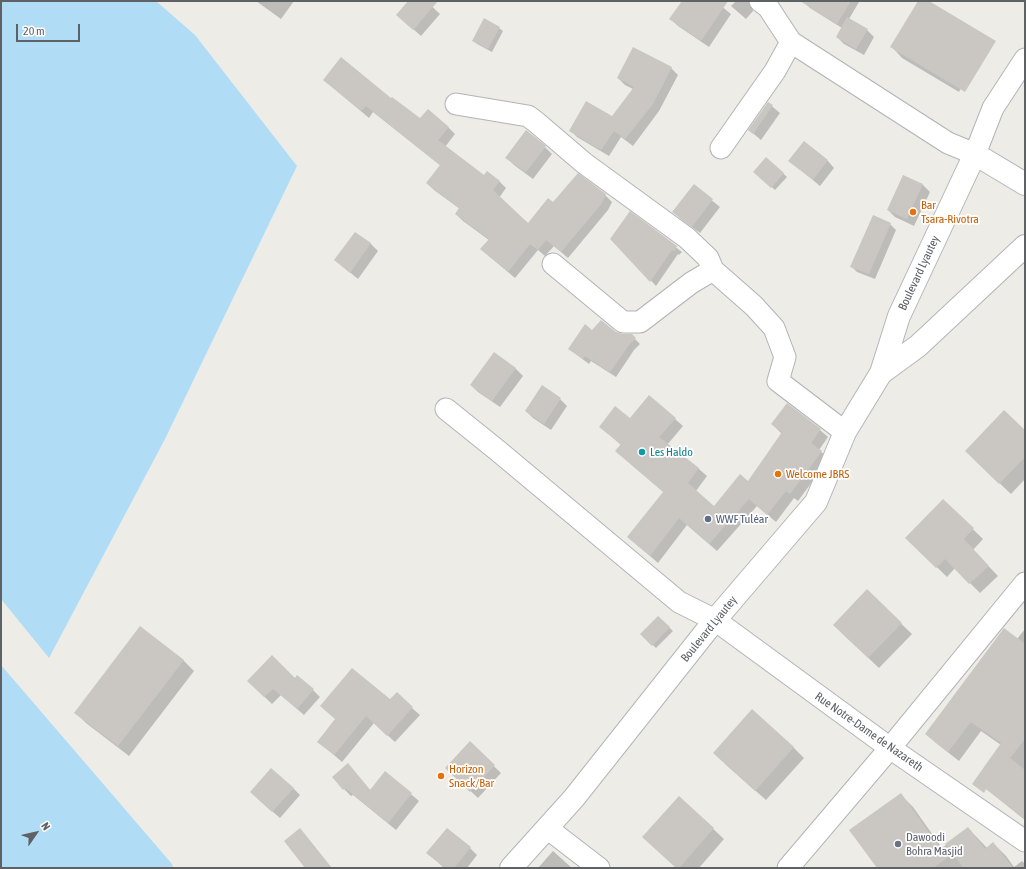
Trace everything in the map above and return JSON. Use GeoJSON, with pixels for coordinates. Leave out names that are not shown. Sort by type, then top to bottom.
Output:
{"type":"FeatureCollection","features":[{"type":"Feature","properties":{"kind":"street"},"geometry":{"type":"LineString","coordinates":[[760,1],[768,7],[791,42],[948,143],[975,154],[1025,184]]}},
{"type":"Feature","properties":{"kind":"street"},"geometry":{"type":"LineString","coordinates":[[721,148],[775,71],[791,42]]}},
{"type":"Feature","properties":{"kind":"street"},"geometry":{"type":"LineString","coordinates":[[975,154],[993,108],[1025,59]]}},
{"type":"Feature","properties":{"kind":"street"},"geometry":{"type":"LineString","coordinates":[[456,104],[528,116],[584,163],[687,238],[708,258],[713,270],[754,306],[774,328],[785,357],[778,382],[845,432]]}},
{"type":"Feature","properties":{"kind":"street","name":"Boulevard Lyautey"},"geometry":{"type":"LineString","coordinates":[[511,868],[574,798],[715,620],[816,502],[845,432],[881,374],[899,316],[975,154]]}},
{"type":"Feature","properties":{"kind":"street","name":"Boulevard Lyautey"},"geometry":{"type":"LineString","coordinates":[[881,374],[918,346],[1025,246]]}},
{"type":"Feature","properties":{"kind":"street"},"geometry":{"type":"LineString","coordinates":[[553,264],[623,322],[640,322],[691,283],[713,270]]}},
{"type":"Feature","properties":{"kind":"street","name":"Rue Notre-Dame de Nazareth"},"geometry":{"type":"LineString","coordinates":[[446,409],[504,455],[679,602],[715,620],[890,748],[1025,841]]}},
{"type":"Feature","properties":{"kind":"street"},"geometry":{"type":"LineString","coordinates":[[788,868],[890,748],[1025,583]]}},
{"type":"Feature","properties":{"kind":"street"},"geometry":{"type":"LineString","coordinates":[[547,828],[599,868]]}},
{"type":"Feature","properties":{"kind":"water"},"geometry":{"type":"Polygon","coordinates":[[[1,1],[156,1],[195,35],[297,166],[165,439],[49,658],[1,599],[1,1]]]}},
{"type":"Feature","properties":{"kind":"water"},"geometry":{"type":"Polygon","coordinates":[[[1,665],[172,864],[173,868],[1,868],[1,665]]]}},
{"type":"Feature","properties":{"kind":"building"},"geometry":{"type":"Polygon","coordinates":[[[408,1],[438,1],[413,30],[396,15],[408,1]]]}},
{"type":"Feature","properties":{"kind":"building"},"geometry":{"type":"Polygon","coordinates":[[[682,1],[728,1],[701,41],[669,19],[682,1]]]}},
{"type":"Feature","properties":{"kind":"building"},"geometry":{"type":"Polygon","coordinates":[[[800,1],[851,1],[837,24],[800,1]]]}},
{"type":"Feature","properties":{"kind":"building"},"geometry":{"type":"Polygon","coordinates":[[[918,1],[929,1],[996,41],[965,92],[890,47],[918,1]]]}},
{"type":"Feature","properties":{"kind":"building"},"geometry":{"type":"Polygon","coordinates":[[[847,17],[868,29],[856,49],[836,37],[847,17]]]}},
{"type":"Feature","properties":{"kind":"building"},"geometry":{"type":"Polygon","coordinates":[[[484,18],[500,27],[488,49],[472,41],[484,18]]]}},
{"type":"Feature","properties":{"kind":"building"},"geometry":{"type":"Polygon","coordinates":[[[633,47],[672,67],[653,104],[625,139],[614,131],[601,150],[569,131],[586,101],[612,116],[634,87],[617,78],[633,47]]]}},
{"type":"Feature","properties":{"kind":"building"},"geometry":{"type":"Polygon","coordinates":[[[341,57],[391,98],[392,97],[420,118],[428,109],[449,127],[438,140],[484,175],[487,171],[500,181],[493,190],[528,223],[548,198],[553,202],[578,173],[606,194],[602,203],[561,252],[546,240],[538,250],[530,244],[508,272],[480,249],[489,239],[455,214],[459,208],[426,183],[440,165],[366,106],[361,111],[323,80],[341,57]]]}},
{"type":"Feature","properties":{"kind":"building"},"geometry":{"type":"Polygon","coordinates":[[[768,102],[773,105],[753,134],[748,130],[768,102]]]}},
{"type":"Feature","properties":{"kind":"building"},"geometry":{"type":"Polygon","coordinates":[[[526,130],[546,146],[526,172],[505,158],[526,130]]]}},
{"type":"Feature","properties":{"kind":"building"},"geometry":{"type":"Polygon","coordinates":[[[804,141],[828,160],[813,180],[788,161],[804,141]]]}},
{"type":"Feature","properties":{"kind":"building"},"geometry":{"type":"Polygon","coordinates":[[[766,157],[784,173],[771,188],[753,172],[766,157]]]}},
{"type":"Feature","properties":{"kind":"building"},"geometry":{"type":"Polygon","coordinates":[[[903,175],[923,184],[907,219],[887,210],[903,175]]]}},
{"type":"Feature","properties":{"kind":"building"},"geometry":{"type":"Polygon","coordinates":[[[694,184],[713,199],[692,227],[672,212],[694,184]]]}},
{"type":"Feature","properties":{"kind":"building"},"geometry":{"type":"Polygon","coordinates":[[[630,211],[677,246],[674,251],[672,250],[650,282],[610,239],[630,211]]]}},
{"type":"Feature","properties":{"kind":"building"},"geometry":{"type":"Polygon","coordinates":[[[873,215],[891,223],[869,274],[850,267],[873,215]]]}},
{"type":"Feature","properties":{"kind":"building"},"geometry":{"type":"Polygon","coordinates":[[[355,232],[371,243],[350,273],[334,260],[355,232]]]}},
{"type":"Feature","properties":{"kind":"building"},"geometry":{"type":"Polygon","coordinates":[[[601,320],[616,332],[632,334],[636,338],[629,345],[610,372],[585,356],[583,359],[568,349],[585,324],[592,330],[601,320]]]}},
{"type":"Feature","properties":{"kind":"building"},"geometry":{"type":"Polygon","coordinates":[[[494,352],[516,368],[492,401],[470,385],[494,352]]]}},
{"type":"Feature","properties":{"kind":"building"},"geometry":{"type":"Polygon","coordinates":[[[542,385],[561,398],[544,424],[525,411],[542,385]]]}},
{"type":"Feature","properties":{"kind":"building"},"geometry":{"type":"Polygon","coordinates":[[[649,395],[676,418],[659,437],[699,468],[688,483],[714,506],[740,474],[748,481],[782,432],[771,424],[787,403],[821,429],[811,443],[822,451],[790,494],[786,491],[767,515],[749,499],[709,544],[679,518],[650,556],[627,537],[663,492],[615,451],[621,444],[599,427],[615,406],[630,418],[649,395]]]}},
{"type":"Feature","properties":{"kind":"building"},"geometry":{"type":"Polygon","coordinates":[[[1004,410],[1025,430],[1025,457],[999,484],[965,451],[1004,410]]]}},
{"type":"Feature","properties":{"kind":"building"},"geometry":{"type":"Polygon","coordinates":[[[943,499],[974,528],[964,539],[989,566],[969,584],[945,559],[936,568],[905,538],[943,499]]]}},
{"type":"Feature","properties":{"kind":"building"},"geometry":{"type":"Polygon","coordinates":[[[867,589],[902,623],[868,658],[833,625],[867,589]]]}},
{"type":"Feature","properties":{"kind":"building"},"geometry":{"type":"Polygon","coordinates":[[[658,616],[670,627],[652,646],[640,634],[658,616]]]}},
{"type":"Feature","properties":{"kind":"building"},"geometry":{"type":"Polygon","coordinates":[[[140,626],[184,660],[118,746],[74,713],[140,626]]]}},
{"type":"Feature","properties":{"kind":"building"},"geometry":{"type":"Polygon","coordinates":[[[1004,628],[1025,644],[1025,739],[1010,758],[1025,770],[1025,819],[986,789],[984,793],[972,784],[1001,743],[971,722],[948,752],[925,734],[1004,628]]]}},
{"type":"Feature","properties":{"kind":"building"},"geometry":{"type":"Polygon","coordinates":[[[272,655],[295,678],[297,675],[314,689],[297,709],[273,689],[264,697],[247,681],[272,655]]]}},
{"type":"Feature","properties":{"kind":"building"},"geometry":{"type":"Polygon","coordinates":[[[352,668],[390,699],[397,692],[413,707],[387,736],[366,716],[334,755],[317,742],[335,719],[320,706],[352,668]]]}},
{"type":"Feature","properties":{"kind":"building"},"geometry":{"type":"Polygon","coordinates":[[[752,709],[794,747],[755,791],[713,753],[752,709]]]}},
{"type":"Feature","properties":{"kind":"building"},"geometry":{"type":"Polygon","coordinates":[[[470,741],[495,765],[470,792],[445,768],[470,741]]]}},
{"type":"Feature","properties":{"kind":"building"},"geometry":{"type":"Polygon","coordinates":[[[348,763],[370,790],[385,771],[412,793],[388,823],[345,788],[343,790],[332,777],[348,763]]]}},
{"type":"Feature","properties":{"kind":"building"},"geometry":{"type":"Polygon","coordinates":[[[271,768],[294,788],[272,812],[250,792],[271,768]]]}},
{"type":"Feature","properties":{"kind":"building","name":"Dawoodi Bohra Masjid"},"geometry":{"type":"Polygon","coordinates":[[[901,793],[947,858],[933,868],[877,868],[849,830],[901,793]]]}},
{"type":"Feature","properties":{"kind":"building"},"geometry":{"type":"Polygon","coordinates":[[[679,796],[714,828],[679,868],[676,868],[642,837],[679,796]]]}},
{"type":"Feature","properties":{"kind":"building"},"geometry":{"type":"Polygon","coordinates":[[[968,827],[985,849],[993,842],[1013,868],[960,868],[962,866],[945,844],[968,827]]]}},
{"type":"Feature","properties":{"kind":"building"},"geometry":{"type":"Polygon","coordinates":[[[300,828],[332,868],[305,868],[284,841],[300,828]]]}},
{"type":"Feature","properties":{"kind":"building"},"geometry":{"type":"Polygon","coordinates":[[[447,828],[471,847],[454,868],[445,868],[426,853],[447,828]]]}},
{"type":"Feature","properties":{"kind":"place","name":"Bar Tsara-Rivotra"},"geometry":{"type":"Point","coordinates":[913,212]}},
{"type":"Feature","properties":{"kind":"place","name":"Les Haldo"},"geometry":{"type":"Point","coordinates":[642,452]}},
{"type":"Feature","properties":{"kind":"place","name":"Welcome JBRS"},"geometry":{"type":"Point","coordinates":[778,474]}},
{"type":"Feature","properties":{"kind":"place","name":"WWF Tuléar"},"geometry":{"type":"Point","coordinates":[708,519]}},
{"type":"Feature","properties":{"kind":"place","name":"Horizon Snack/Bar"},"geometry":{"type":"Point","coordinates":[441,776]}},
{"type":"Feature","properties":{"kind":"place","name":"Dawoodi Bohra Masjid"},"geometry":{"type":"Point","coordinates":[898,844]}}]}
